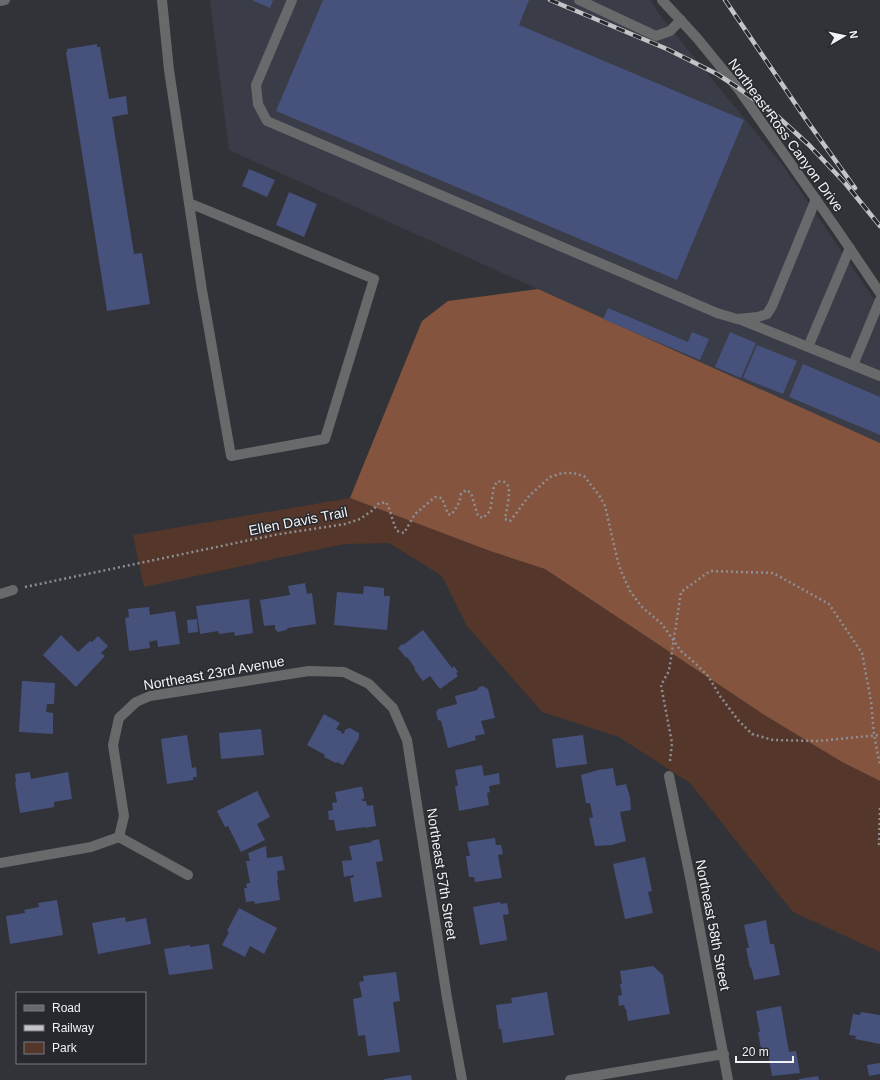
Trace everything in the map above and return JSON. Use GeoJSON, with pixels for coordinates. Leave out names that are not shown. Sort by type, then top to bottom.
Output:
{"type":"FeatureCollection","features":[{"type":"Feature","properties":{"kind":"street"},"geometry":{"type":"LineString","coordinates":[[0,1],[5,0]]}},
{"type":"Feature","properties":{"kind":"street"},"geometry":{"type":"LineString","coordinates":[[162,0],[169,70],[202,290],[231,456],[325,439],[374,279],[189,203]]}},
{"type":"Feature","properties":{"kind":"street"},"geometry":{"type":"LineString","coordinates":[[292,0],[256,85],[258,104],[267,121],[717,313],[737,319],[880,376]]}},
{"type":"Feature","properties":{"kind":"street"},"geometry":{"type":"LineString","coordinates":[[579,0],[656,36],[670,31],[681,20]]}},
{"type":"Feature","properties":{"kind":"street","name":"Northeast Ross Canyon Drive"},"geometry":{"type":"LineString","coordinates":[[662,0],[697,38],[737,87],[880,293]]}},
{"type":"Feature","properties":{"kind":"street"},"geometry":{"type":"LineString","coordinates":[[737,319],[758,317],[767,314],[772,306],[816,199]]}},
{"type":"Feature","properties":{"kind":"street"},"geometry":{"type":"LineString","coordinates":[[808,347],[850,248]]}},
{"type":"Feature","properties":{"kind":"street"},"geometry":{"type":"LineString","coordinates":[[853,365],[880,300]]}},
{"type":"Feature","properties":{"kind":"street"},"geometry":{"type":"LineString","coordinates":[[0,594],[13,590]]}},
{"type":"Feature","properties":{"kind":"street","name":"Northeast 23rd Avenue"},"geometry":{"type":"LineString","coordinates":[[120,837],[124,816],[113,745],[120,718],[136,702],[150,696],[310,671],[344,672],[369,684]]}},
{"type":"Feature","properties":{"kind":"street","name":"Northeast 57th Street"},"geometry":{"type":"LineString","coordinates":[[369,684],[393,708],[407,740],[446,991],[462,1080]]}},
{"type":"Feature","properties":{"kind":"street","name":"Northeast 58th Street"},"geometry":{"type":"LineString","coordinates":[[669,776],[691,882],[728,1080]]}},
{"type":"Feature","properties":{"kind":"street"},"geometry":{"type":"LineString","coordinates":[[0,863],[91,847],[120,837],[188,875]]}},
{"type":"Feature","properties":{"kind":"street"},"geometry":{"type":"LineString","coordinates":[[570,1080],[724,1054]]}},
{"type":"Feature","properties":{"kind":"path","name":"Ellen Davis Trail"},"geometry":{"type":"LineString","coordinates":[[13,590],[258,538],[345,524],[360,519],[373,510],[378,504],[386,502],[390,508],[397,531],[404,533],[415,514],[435,497],[442,498],[448,514],[451,515],[460,501],[461,494],[466,490],[471,493],[478,516],[483,518],[490,511],[494,486],[498,482],[504,482],[507,484],[509,491],[505,519],[510,521],[528,497],[550,477],[562,473],[573,473],[584,476],[599,495],[605,506],[618,562],[630,591],[642,607],[662,624],[681,651],[708,676],[720,696],[738,720],[752,734],[773,740],[817,741],[880,734]]}},
{"type":"Feature","properties":{"kind":"path"},"geometry":{"type":"LineString","coordinates":[[669,776],[672,743],[661,685],[669,671],[680,592],[710,571],[773,573],[829,604],[862,653],[871,701],[874,735],[880,765]]}},
{"type":"Feature","properties":{"kind":"path"},"geometry":{"type":"LineString","coordinates":[[880,808],[880,846]]}},
{"type":"Feature","properties":{"kind":"shaded area"},"geometry":{"type":"Polygon","coordinates":[[[210,0],[650,0],[662,18],[784,167],[880,308],[880,443],[229,150],[210,0]]]}},
{"type":"Feature","properties":{"kind":"shaded area"},"geometry":{"type":"Polygon","coordinates":[[[538,289],[880,443],[880,781],[842,762],[766,716],[545,569],[490,551],[350,498],[422,321],[448,301],[538,289]]]}},
{"type":"Feature","properties":{"kind":"green space"},"geometry":{"type":"Polygon","coordinates":[[[350,498],[490,551],[545,569],[766,716],[842,762],[880,781],[880,952],[793,912],[690,783],[619,737],[542,712],[467,626],[442,576],[389,543],[344,544],[144,587],[133,535],[350,498]]]}},
{"type":"Feature","properties":{"kind":"building"},"geometry":{"type":"Polygon","coordinates":[[[252,0],[273,0],[270,8],[252,0]]]}},
{"type":"Feature","properties":{"kind":"building"},"geometry":{"type":"Polygon","coordinates":[[[323,0],[529,0],[519,25],[744,120],[677,280],[276,111],[323,0]]]}},
{"type":"Feature","properties":{"kind":"building"},"geometry":{"type":"Polygon","coordinates":[[[97,44],[97,47],[100,47],[109,99],[126,96],[128,114],[112,117],[134,254],[142,253],[150,304],[107,311],[66,52],[67,49],[97,44]]]}},
{"type":"Feature","properties":{"kind":"building"},"geometry":{"type":"Polygon","coordinates":[[[249,169],[275,180],[267,197],[242,186],[249,169]]]}},
{"type":"Feature","properties":{"kind":"building"},"geometry":{"type":"Polygon","coordinates":[[[289,192],[317,204],[304,237],[276,225],[289,192]]]}},
{"type":"Feature","properties":{"kind":"building"},"geometry":{"type":"Polygon","coordinates":[[[608,308],[688,342],[692,332],[709,339],[700,360],[603,319],[608,308]]]}},
{"type":"Feature","properties":{"kind":"building"},"geometry":{"type":"Polygon","coordinates":[[[730,332],[756,343],[741,378],[715,367],[730,332]]]}},
{"type":"Feature","properties":{"kind":"building"},"geometry":{"type":"Polygon","coordinates":[[[757,345],[797,361],[783,394],[743,378],[757,345]]]}},
{"type":"Feature","properties":{"kind":"building"},"geometry":{"type":"Polygon","coordinates":[[[803,364],[880,397],[880,435],[789,397],[803,364]]]}},
{"type":"Feature","properties":{"kind":"building"},"geometry":{"type":"Polygon","coordinates":[[[305,583],[307,594],[312,593],[316,624],[288,628],[278,632],[275,629],[275,625],[264,626],[260,600],[290,595],[288,586],[305,583]]]}},
{"type":"Feature","properties":{"kind":"building"},"geometry":{"type":"Polygon","coordinates":[[[364,586],[384,588],[384,596],[390,596],[387,630],[334,625],[337,592],[363,594],[364,586]]]}},
{"type":"Feature","properties":{"kind":"building"},"geometry":{"type":"Polygon","coordinates":[[[249,599],[253,633],[235,636],[234,632],[219,634],[218,631],[200,634],[196,606],[249,599]]]}},
{"type":"Feature","properties":{"kind":"building"},"geometry":{"type":"Polygon","coordinates":[[[149,607],[150,615],[175,611],[180,644],[158,647],[157,640],[149,642],[150,648],[129,651],[125,618],[129,617],[128,609],[149,607]]]}},
{"type":"Feature","properties":{"kind":"building"},"geometry":{"type":"Polygon","coordinates":[[[197,619],[198,632],[188,633],[187,620],[197,619]]]}},
{"type":"Feature","properties":{"kind":"building"},"geometry":{"type":"Polygon","coordinates":[[[423,630],[452,668],[454,666],[458,672],[456,673],[458,676],[440,689],[430,676],[423,681],[407,657],[406,658],[398,648],[423,630]]]}},
{"type":"Feature","properties":{"kind":"building"},"geometry":{"type":"Polygon","coordinates":[[[61,635],[78,652],[98,636],[108,646],[101,653],[105,656],[76,687],[43,655],[61,635]]]}},
{"type":"Feature","properties":{"kind":"building"},"geometry":{"type":"Polygon","coordinates":[[[22,681],[55,683],[54,704],[47,704],[46,712],[53,713],[53,734],[19,732],[22,681]]]}},
{"type":"Feature","properties":{"kind":"building"},"geometry":{"type":"Polygon","coordinates":[[[483,686],[488,689],[495,718],[481,721],[485,734],[475,736],[476,740],[448,748],[441,721],[438,720],[436,713],[438,709],[457,704],[455,696],[477,690],[479,687],[483,686]]]}},
{"type":"Feature","properties":{"kind":"building"},"geometry":{"type":"Polygon","coordinates":[[[324,714],[340,723],[336,729],[342,732],[341,733],[343,734],[346,729],[350,728],[359,733],[359,738],[343,765],[324,757],[325,755],[307,745],[324,714]]]}},
{"type":"Feature","properties":{"kind":"building"},"geometry":{"type":"Polygon","coordinates":[[[261,729],[264,755],[221,759],[219,733],[261,729]]]}},
{"type":"Feature","properties":{"kind":"building"},"geometry":{"type":"Polygon","coordinates":[[[187,735],[192,768],[196,767],[197,777],[193,777],[193,780],[167,784],[161,739],[187,735]]]}},
{"type":"Feature","properties":{"kind":"building"},"geometry":{"type":"Polygon","coordinates":[[[583,735],[587,764],[556,768],[552,739],[583,735]]]}},
{"type":"Feature","properties":{"kind":"building"},"geometry":{"type":"Polygon","coordinates":[[[482,765],[484,776],[499,773],[500,784],[489,786],[490,792],[487,793],[489,805],[459,811],[455,786],[458,786],[455,770],[482,765]]]}},
{"type":"Feature","properties":{"kind":"building"},"geometry":{"type":"Polygon","coordinates":[[[613,768],[616,786],[626,784],[630,797],[631,810],[620,812],[626,841],[612,845],[595,846],[589,818],[593,817],[590,803],[586,803],[581,775],[598,770],[613,768]]]}},
{"type":"Feature","properties":{"kind":"building"},"geometry":{"type":"Polygon","coordinates":[[[30,772],[31,779],[68,772],[72,799],[54,802],[54,807],[20,813],[15,774],[30,772]]]}},
{"type":"Feature","properties":{"kind":"building"},"geometry":{"type":"Polygon","coordinates":[[[362,787],[364,795],[364,799],[362,799],[362,801],[366,801],[367,806],[373,805],[376,826],[336,831],[334,820],[329,820],[328,811],[333,810],[332,803],[337,802],[335,792],[362,787]]]}},
{"type":"Feature","properties":{"kind":"building"},"geometry":{"type":"Polygon","coordinates":[[[257,791],[270,817],[257,824],[265,840],[241,852],[228,826],[225,827],[217,811],[257,791]]]}},
{"type":"Feature","properties":{"kind":"building"},"geometry":{"type":"Polygon","coordinates":[[[495,838],[496,845],[501,845],[503,854],[498,855],[502,878],[475,882],[474,877],[469,877],[466,856],[470,856],[467,842],[495,838]]]}},
{"type":"Feature","properties":{"kind":"building"},"geometry":{"type":"Polygon","coordinates":[[[379,839],[383,861],[376,862],[382,897],[354,902],[350,878],[354,877],[354,875],[344,877],[342,861],[352,860],[349,846],[372,842],[371,841],[379,839]]]}},
{"type":"Feature","properties":{"kind":"building"},"geometry":{"type":"Polygon","coordinates":[[[266,846],[267,858],[282,856],[285,870],[277,871],[280,900],[255,904],[254,901],[246,902],[244,888],[247,888],[246,884],[250,883],[246,861],[250,861],[248,853],[266,846]]]}},
{"type":"Feature","properties":{"kind":"building"},"geometry":{"type":"Polygon","coordinates":[[[645,857],[652,891],[648,892],[653,913],[625,919],[613,864],[645,857]]]}},
{"type":"Feature","properties":{"kind":"building"},"geometry":{"type":"Polygon","coordinates":[[[57,900],[63,935],[10,944],[6,916],[25,913],[24,910],[39,907],[38,903],[57,900]]]}},
{"type":"Feature","properties":{"kind":"building"},"geometry":{"type":"Polygon","coordinates":[[[500,902],[501,904],[507,903],[509,914],[503,915],[507,940],[480,945],[473,907],[500,902]]]}},
{"type":"Feature","properties":{"kind":"building"},"geometry":{"type":"Polygon","coordinates":[[[239,908],[277,928],[264,954],[250,946],[245,957],[222,945],[229,932],[227,931],[239,908]]]}},
{"type":"Feature","properties":{"kind":"building"},"geometry":{"type":"Polygon","coordinates":[[[125,917],[126,922],[146,918],[151,944],[98,954],[92,923],[125,917]]]}},
{"type":"Feature","properties":{"kind":"building"},"geometry":{"type":"Polygon","coordinates":[[[766,920],[770,944],[774,944],[780,975],[754,980],[746,948],[749,948],[744,925],[766,920]]]}},
{"type":"Feature","properties":{"kind":"building"},"geometry":{"type":"Polygon","coordinates":[[[209,944],[213,969],[169,975],[164,949],[209,944]]]}},
{"type":"Feature","properties":{"kind":"building"},"geometry":{"type":"Polygon","coordinates":[[[653,966],[663,975],[670,1014],[628,1021],[624,1005],[619,1006],[618,996],[622,995],[620,971],[653,966]]]}},
{"type":"Feature","properties":{"kind":"building"},"geometry":{"type":"Polygon","coordinates":[[[396,972],[400,1001],[393,1002],[400,1052],[368,1056],[365,1035],[358,1036],[353,999],[362,997],[359,982],[364,981],[363,976],[396,972]]]}},
{"type":"Feature","properties":{"kind":"building"},"geometry":{"type":"Polygon","coordinates":[[[547,992],[554,1035],[503,1043],[501,1029],[499,1029],[496,1005],[512,1003],[511,998],[547,992]]]}},
{"type":"Feature","properties":{"kind":"building"},"geometry":{"type":"Polygon","coordinates":[[[781,1006],[789,1052],[796,1051],[800,1073],[772,1076],[767,1048],[761,1049],[758,1032],[760,1032],[756,1011],[781,1006]]]}},
{"type":"Feature","properties":{"kind":"building"},"geometry":{"type":"Polygon","coordinates":[[[861,1012],[880,1015],[880,1044],[855,1039],[856,1036],[849,1035],[853,1014],[860,1015],[861,1012]]]}},
{"type":"Feature","properties":{"kind":"building"},"geometry":{"type":"Polygon","coordinates":[[[880,1063],[880,1074],[869,1076],[867,1065],[880,1063]]]}},
{"type":"Feature","properties":{"kind":"building"},"geometry":{"type":"Polygon","coordinates":[[[411,1075],[412,1080],[384,1080],[384,1079],[411,1075]]]}},
{"type":"Feature","properties":{"kind":"building"},"geometry":{"type":"Polygon","coordinates":[[[818,1076],[819,1080],[799,1080],[799,1079],[818,1076]]]}},
{"type":"Feature","properties":{"kind":"railway"},"geometry":{"type":"LineString","coordinates":[[550,0],[667,49],[717,74],[737,87],[776,115],[809,145],[845,183],[880,226]]}},
{"type":"Feature","properties":{"kind":"railway"},"geometry":{"type":"LineString","coordinates":[[725,0],[805,118],[855,188]]}}]}
